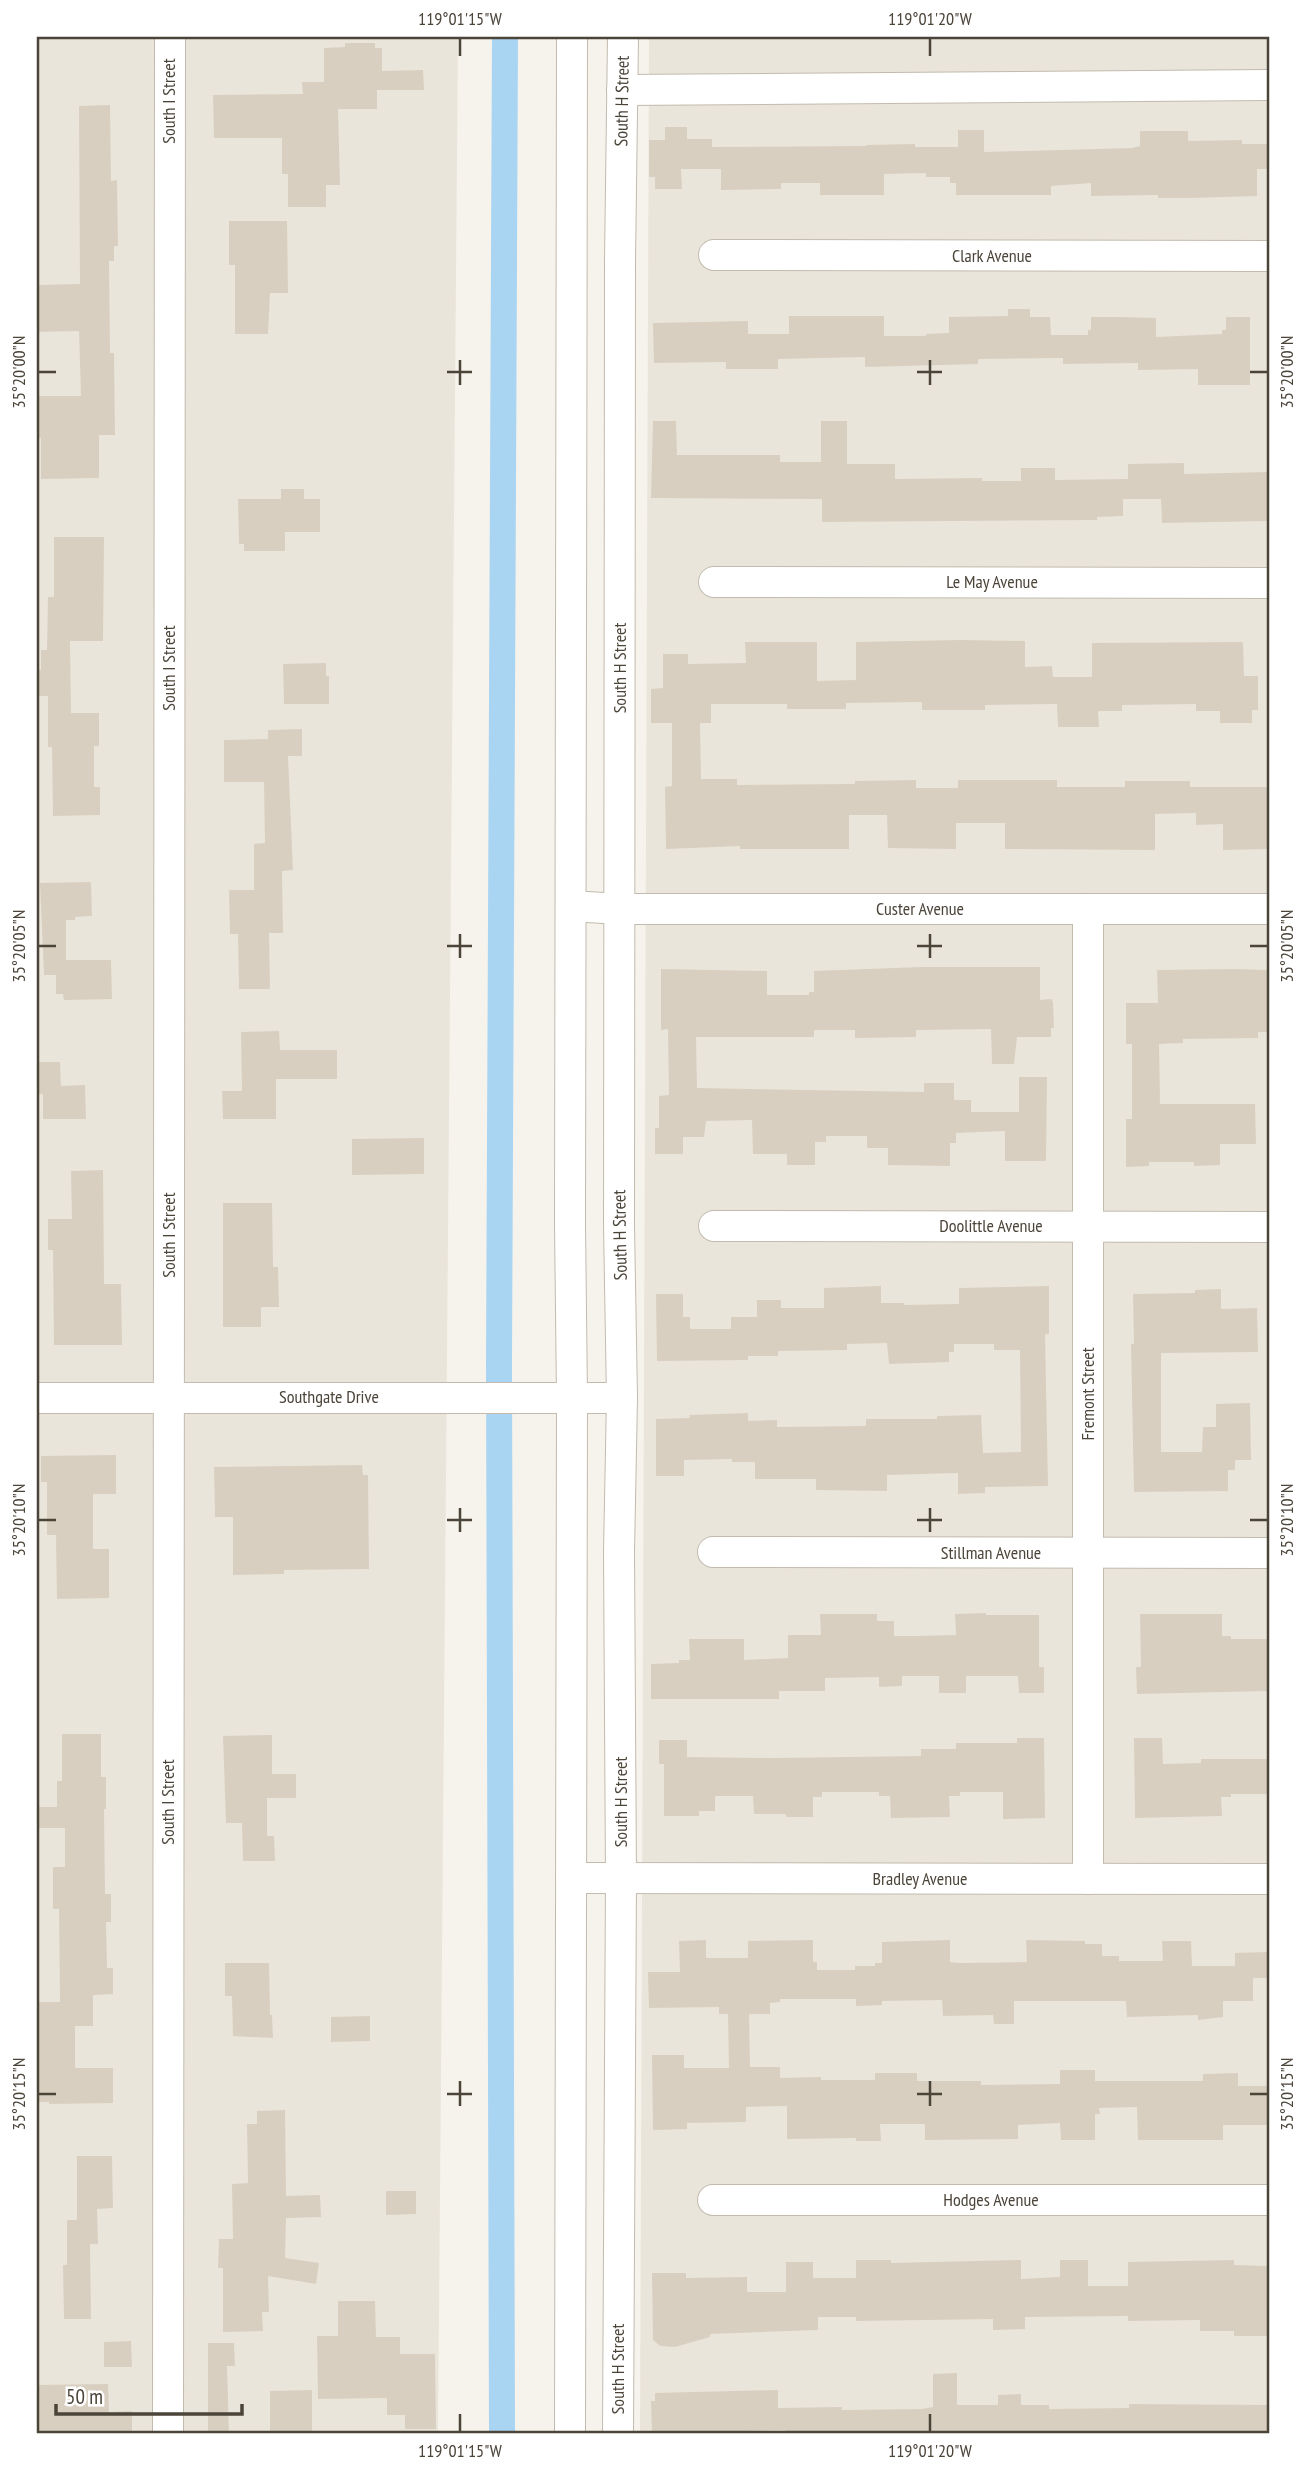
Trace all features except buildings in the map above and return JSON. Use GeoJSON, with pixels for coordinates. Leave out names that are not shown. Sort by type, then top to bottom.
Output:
{"type":"FeatureCollection","features":[{"type":"Feature","properties":{"kind":"street","name":"South I Street"},"geometry":{"type":"LineString","coordinates":[[168,2433],[170,37]]}},
{"type":"Feature","properties":{"kind":"street"},"geometry":{"type":"LineString","coordinates":[[570,2433],[572,37]]}},
{"type":"Feature","properties":{"kind":"street","name":"South H Street"},"geometry":{"type":"LineString","coordinates":[[618,2433],[621,1879],[619,1552],[622,1398],[619,1227],[622,37]]}},
{"type":"Feature","properties":{"kind":"street"},"geometry":{"type":"LineString","coordinates":[[622,90],[1269,85]]}},
{"type":"Feature","properties":{"kind":"street","name":"Clark Avenue"},"geometry":{"type":"LineString","coordinates":[[714,255],[1269,256]]}},
{"type":"Feature","properties":{"kind":"street","name":"Le May Avenue"},"geometry":{"type":"LineString","coordinates":[[714,582],[1269,583]]}},
{"type":"Feature","properties":{"kind":"street","name":"Custer Avenue"},"geometry":{"type":"LineString","coordinates":[[571,906],[620,909],[1269,909]]}},
{"type":"Feature","properties":{"kind":"street","name":"Fremont Street"},"geometry":{"type":"LineString","coordinates":[[1088,909],[1088,1879]]}},
{"type":"Feature","properties":{"kind":"street","name":"Doolittle Avenue"},"geometry":{"type":"LineString","coordinates":[[714,1226],[1269,1227]]}},
{"type":"Feature","properties":{"kind":"street","name":"Southgate Drive"},"geometry":{"type":"LineString","coordinates":[[37,1398],[622,1398]]}},
{"type":"Feature","properties":{"kind":"street","name":"Stillman Avenue"},"geometry":{"type":"LineString","coordinates":[[713,1552],[1269,1553]]}},
{"type":"Feature","properties":{"kind":"street","name":"Bradley Avenue"},"geometry":{"type":"LineString","coordinates":[[571,1878],[1269,1880]]}},
{"type":"Feature","properties":{"kind":"street","name":"Hodges Avenue"},"geometry":{"type":"LineString","coordinates":[[713,2200],[1269,2200]]}},
{"type":"Feature","properties":{"kind":"shaded area"},"geometry":{"type":"Polygon","coordinates":[[[37,37],[458,37],[438,2433],[37,2433],[37,37]]]}},
{"type":"Feature","properties":{"kind":"shaded area"},"geometry":{"type":"Polygon","coordinates":[[[649,37],[1269,37],[1269,2433],[640,2433],[649,37]]]}},
{"type":"Feature","properties":{"kind":"waterway"},"geometry":{"type":"LineString","coordinates":[[502,2433],[499,1364],[505,37]]}}]}
